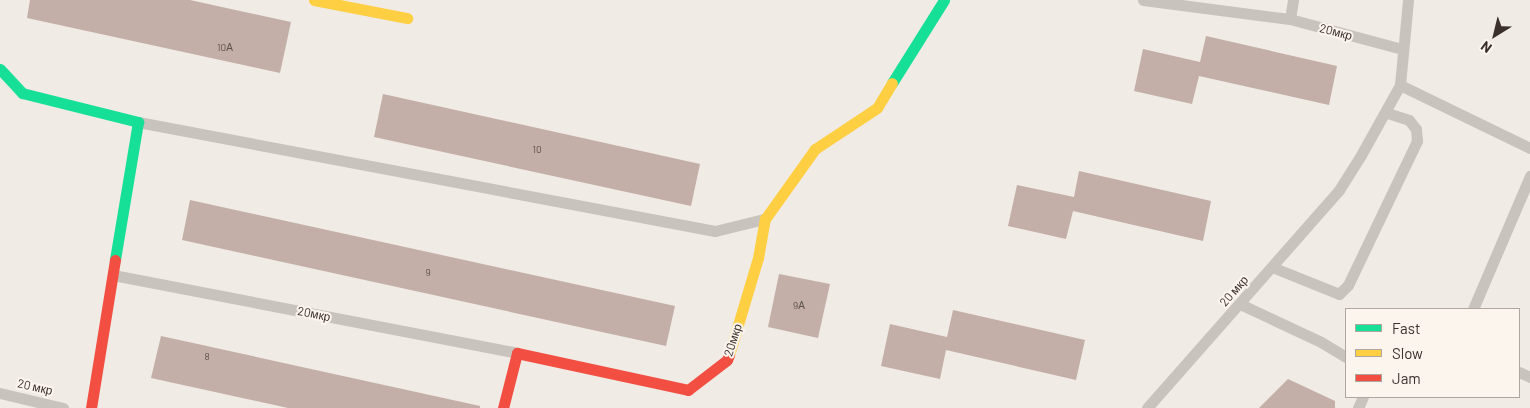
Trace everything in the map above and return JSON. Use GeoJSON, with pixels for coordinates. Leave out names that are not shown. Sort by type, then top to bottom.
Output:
{"type":"FeatureCollection","features":[{"type":"Feature","properties":{"kind":"street"},"geometry":{"type":"LineString","coordinates":[[314,0],[407,18]]}},
{"type":"Feature","properties":{"kind":"street"},"geometry":{"type":"LineString","coordinates":[[765,218],[815,149],[877,108],[944,0]]}},
{"type":"Feature","properties":{"kind":"street"},"geometry":{"type":"LineString","coordinates":[[0,69],[22,93],[138,122],[111,275],[91,408]]}},
{"type":"Feature","properties":{"kind":"street","name":"20мкр"},"geometry":{"type":"LineString","coordinates":[[517,353],[688,390],[727,360],[758,258],[765,218]]}},
{"type":"Feature","properties":{"kind":"street"},"geometry":{"type":"LineString","coordinates":[[503,408],[517,353]]}},
{"type":"Feature","properties":{"kind":"lane","name":"20мкр"},"geometry":{"type":"LineString","coordinates":[[1143,0],[1290,19],[1402,49]]}},
{"type":"Feature","properties":{"kind":"lane"},"geometry":{"type":"LineString","coordinates":[[1290,19],[1293,0]]}},
{"type":"Feature","properties":{"kind":"lane"},"geometry":{"type":"LineString","coordinates":[[1408,0],[1400,85],[1530,148]]}},
{"type":"Feature","properties":{"kind":"lane","name":"20 мкр"},"geometry":{"type":"LineString","coordinates":[[1147,408],[1339,190],[1387,113],[1400,85]]}},
{"type":"Feature","properties":{"kind":"lane"},"geometry":{"type":"LineString","coordinates":[[1272,267],[1339,294],[1348,285],[1417,141],[1416,129],[1409,120],[1387,113]]}},
{"type":"Feature","properties":{"kind":"lane"},"geometry":{"type":"LineString","coordinates":[[138,122],[715,232],[765,218]]}},
{"type":"Feature","properties":{"kind":"lane"},"geometry":{"type":"LineString","coordinates":[[1473,308],[1530,176]]}},
{"type":"Feature","properties":{"kind":"lane","name":"20мкр"},"geometry":{"type":"LineString","coordinates":[[111,275],[517,353]]}},
{"type":"Feature","properties":{"kind":"lane"},"geometry":{"type":"LineString","coordinates":[[1240,304],[1321,342],[1345,356]]}},
{"type":"Feature","properties":{"kind":"lane","name":"20 мкр"},"geometry":{"type":"LineString","coordinates":[[0,393],[63,408]]}},
{"type":"Feature","properties":{"kind":"building"},"geometry":{"type":"Polygon","coordinates":[[[30,0],[190,0],[291,22],[280,73],[27,18],[30,0]]]}},
{"type":"Feature","properties":{"kind":"building"},"geometry":{"type":"Polygon","coordinates":[[[1206,36],[1337,66],[1329,105],[1199,76],[1192,104],[1134,91],[1143,49],[1200,62],[1206,36]]]}},
{"type":"Feature","properties":{"kind":"building"},"geometry":{"type":"Polygon","coordinates":[[[383,94],[700,164],[691,206],[374,137],[383,94]]]}},
{"type":"Feature","properties":{"kind":"building"},"geometry":{"type":"Polygon","coordinates":[[[1079,171],[1211,201],[1203,241],[1073,211],[1066,239],[1008,226],[1017,185],[1074,197],[1079,171]]]}},
{"type":"Feature","properties":{"kind":"building"},"geometry":{"type":"Polygon","coordinates":[[[190,200],[675,306],[666,346],[182,240],[190,200]]]}},
{"type":"Feature","properties":{"kind":"building"},"geometry":{"type":"Polygon","coordinates":[[[779,274],[830,284],[818,338],[768,327],[779,274]]]}},
{"type":"Feature","properties":{"kind":"building"},"geometry":{"type":"Polygon","coordinates":[[[953,310],[1085,340],[1076,380],[946,350],[940,379],[881,366],[890,324],[947,337],[953,310]]]}},
{"type":"Feature","properties":{"kind":"building"},"geometry":{"type":"Polygon","coordinates":[[[161,336],[480,406],[480,408],[288,408],[151,378],[161,336]]]}},
{"type":"Feature","properties":{"kind":"building"},"geometry":{"type":"Polygon","coordinates":[[[1288,379],[1335,401],[1335,408],[1259,408],[1288,379]]]}},
{"type":"Feature","properties":{"kind":"traffic: fast"},"geometry":{"type":"LineString","coordinates":[[892,83],[944,0]]}},
{"type":"Feature","properties":{"kind":"traffic: fast"},"geometry":{"type":"LineString","coordinates":[[0,69],[22,93],[138,122],[115,260]]}},
{"type":"Feature","properties":{"kind":"traffic: slow"},"geometry":{"type":"LineString","coordinates":[[314,0],[407,18]]}},
{"type":"Feature","properties":{"kind":"traffic: slow"},"geometry":{"type":"LineString","coordinates":[[729,355],[758,258],[765,219],[815,149],[877,108],[892,83]]}},
{"type":"Feature","properties":{"kind":"traffic: jam"},"geometry":{"type":"LineString","coordinates":[[91,408],[115,260]]}},
{"type":"Feature","properties":{"kind":"traffic: jam"},"geometry":{"type":"LineString","coordinates":[[503,408],[517,353],[688,390],[727,360],[729,355]]}}]}
